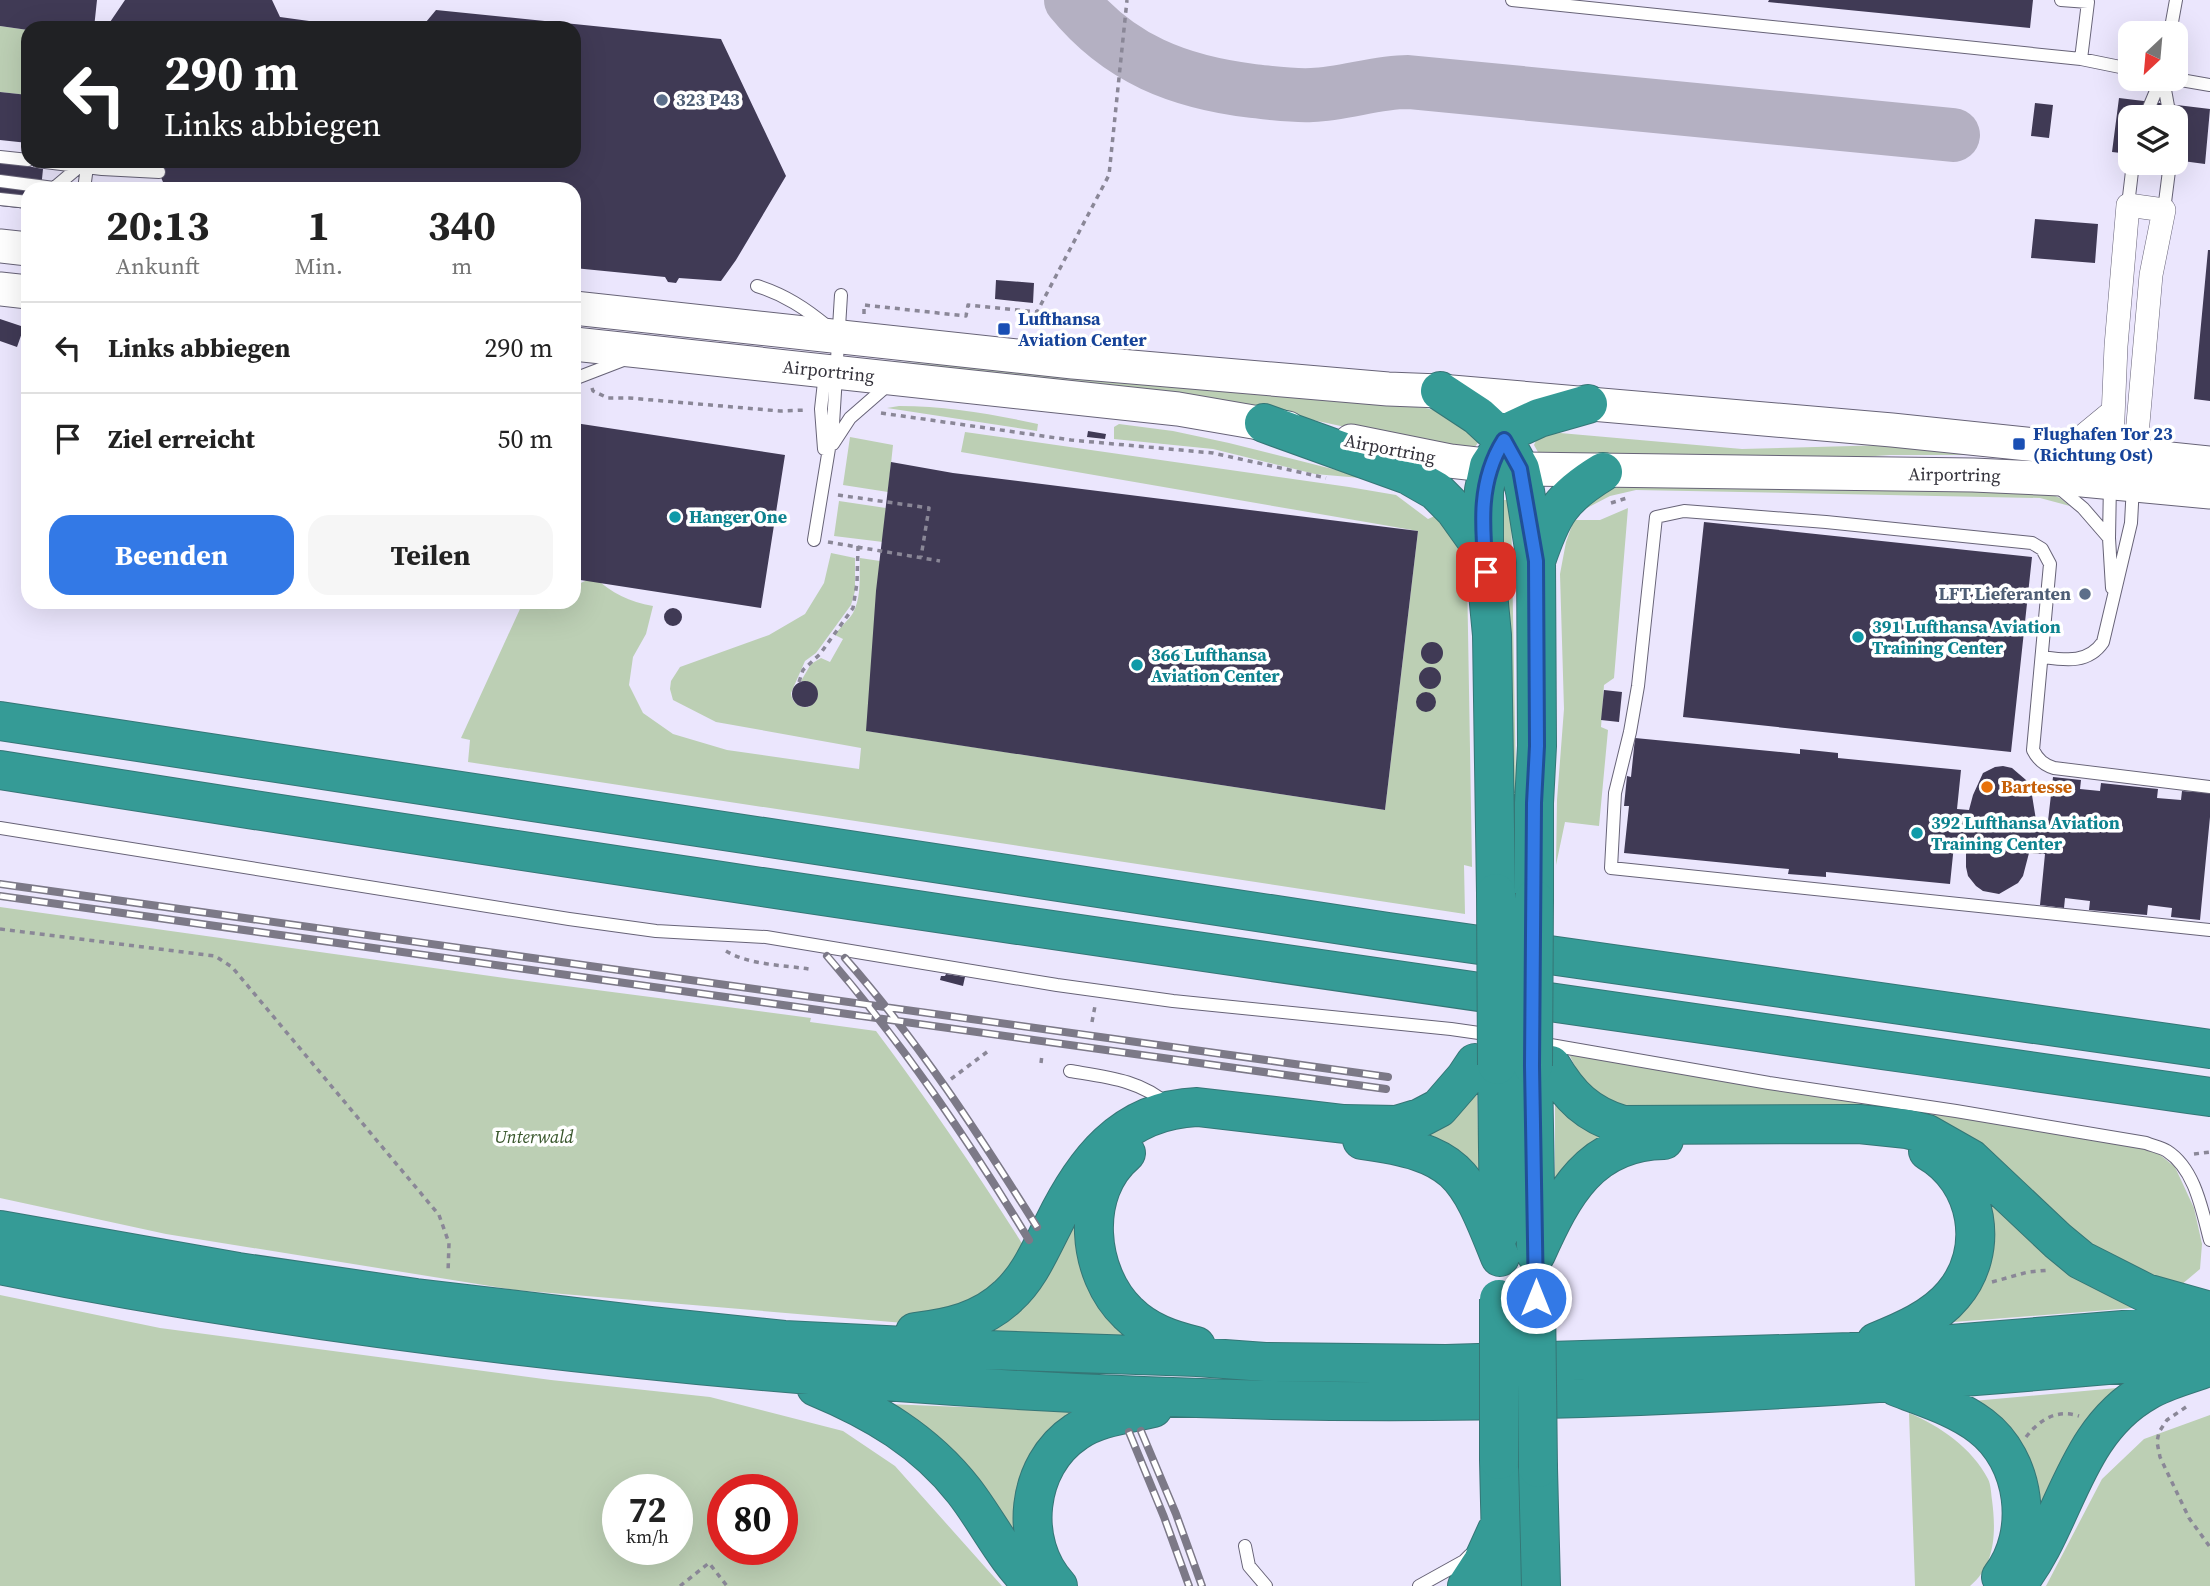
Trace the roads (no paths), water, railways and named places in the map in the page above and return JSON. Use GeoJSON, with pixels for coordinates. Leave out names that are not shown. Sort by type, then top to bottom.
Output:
{"type":"FeatureCollection","features":[{"type":"Feature","properties":{"kind":"highway"},"geometry":{"type":"LineString","coordinates":[[1440,391],[1489,424],[1505,458],[1536,561],[1534,899],[1514,1049]]}},
{"type":"Feature","properties":{"kind":"highway"},"geometry":{"type":"LineString","coordinates":[[1502,1586],[1499,1460],[1518,1299],[1518,1255],[1514,1049],[1496,893],[1492,635],[1484,551],[1483,500],[1505,458],[1513,430],[1588,404]]}},
{"type":"Feature","properties":{"kind":"highway"},"geometry":{"type":"LineString","coordinates":[[1264,423],[1408,475],[1436,491],[1454,509],[1484,551]]}},
{"type":"Feature","properties":{"kind":"highway"},"geometry":{"type":"LineString","coordinates":[[1536,561],[1555,512],[1580,485],[1602,472]]}},
{"type":"Feature","properties":{"kind":"highway"},"geometry":{"type":"LineString","coordinates":[[0,721],[1360,928],[2210,1049]]}},
{"type":"Feature","properties":{"kind":"highway"},"geometry":{"type":"LineString","coordinates":[[0,770],[801,893],[2210,1097]]}},
{"type":"Feature","properties":{"kind":"highway"},"geometry":{"type":"LineString","coordinates":[[784,1357],[955,1326],[992,1309],[1008,1296],[1028,1271],[1064,1202],[1099,1151],[1133,1125],[1174,1110],[1206,1107],[1344,1124],[1397,1125],[1420,1118],[1439,1108],[1465,1078],[1514,1049]]}},
{"type":"Feature","properties":{"kind":"highway"},"geometry":{"type":"LineString","coordinates":[[1514,1049],[1563,1086],[1585,1108],[1599,1117],[1623,1125],[1859,1124],[1927,1134],[1971,1159],[2057,1241],[2081,1260],[2146,1293],[2209,1311]]}},
{"type":"Feature","properties":{"kind":"highway"},"geometry":{"type":"LineString","coordinates":[[1265,1362],[1159,1335],[1130,1315],[1105,1283],[1098,1263],[1094,1237],[1098,1200],[1106,1179],[1120,1158],[1155,1133],[1185,1123],[1217,1120],[1411,1148],[1432,1156],[1462,1178],[1479,1205],[1518,1255]]}},
{"type":"Feature","properties":{"kind":"highway"},"geometry":{"type":"LineString","coordinates":[[1518,1255],[1550,1223],[1578,1177],[1612,1151],[1628,1145],[1657,1140],[1869,1138],[1910,1144],[1940,1157],[1968,1196],[1974,1212],[1976,1244],[1972,1262],[1953,1296],[1938,1310],[1923,1320],[1850,1352]]}},
{"type":"Feature","properties":{"kind":"highway"},"geometry":{"type":"LineString","coordinates":[[0,1230],[238,1272],[562,1317],[784,1357],[987,1350],[1198,1357],[1265,1362],[1459,1364],[1850,1352],[2209,1311]]}},
{"type":"Feature","properties":{"kind":"highway"},"geometry":{"type":"LineString","coordinates":[[0,1265],[252,1310],[397,1332],[784,1357],[1194,1397],[1431,1401],[1645,1395],[1888,1383],[2210,1356]]}},
{"type":"Feature","properties":{"kind":"highway"},"geometry":{"type":"LineString","coordinates":[[1518,1299],[1538,1468],[1541,1586]]}},
{"type":"Feature","properties":{"kind":"highway"},"geometry":{"type":"LineString","coordinates":[[784,1357],[883,1419],[928,1452],[965,1492],[1002,1548],[1034,1586]]}},
{"type":"Feature","properties":{"kind":"highway"},"geometry":{"type":"LineString","coordinates":[[2016,1586],[2039,1553],[2070,1482],[2102,1430],[2124,1408],[2147,1391],[2210,1366]]}},
{"type":"Feature","properties":{"kind":"highway"},"geometry":{"type":"LineString","coordinates":[[1888,1383],[1969,1418],[1983,1427],[2009,1462],[2020,1490],[2022,1514],[2014,1555],[1993,1586]]}},
{"type":"Feature","properties":{"kind":"highway"},"geometry":{"type":"LineString","coordinates":[[1058,1586],[1043,1566],[1033,1539],[1035,1492],[1050,1460],[1068,1438],[1091,1423],[1194,1397]]}},
{"type":"Feature","properties":{"kind":"highway"},"geometry":{"type":"LineString","coordinates":[[1467,1586],[1482,1563],[1499,1525]]}},
{"type":"Feature","properties":{"kind":"highway"},"geometry":{"type":"LineString","coordinates":[[1540,1533],[1558,1586]]}},
{"type":"Feature","properties":{"kind":"street"},"geometry":{"type":"LineString","coordinates":[[2128,205],[2164,211],[2151,275],[2122,469],[2113,411],[2128,205]]}},
{"type":"Feature","properties":{"kind":"street"},"geometry":{"type":"LineString","coordinates":[[0,289],[21,291]]}},
{"type":"Feature","properties":{"kind":"street","name":"Airportring"},"geometry":{"type":"LineString","coordinates":[[581,310],[1073,362],[1892,430],[2067,449],[2122,469],[2210,492]]}},
{"type":"Feature","properties":{"kind":"street","name":"Airportring"},"geometry":{"type":"LineString","coordinates":[[581,345],[1178,409],[1264,423],[1450,461],[1505,458],[1602,472],[1861,473],[2046,478],[2210,463]]}},
{"type":"Feature","properties":{"kind":"street"},"geometry":{"type":"LineString","coordinates":[[2067,449],[2113,411]]}},
{"type":"Feature","properties":{"kind":"lane"},"geometry":{"type":"LineString","coordinates":[[1512,0],[2081,59],[2118,67]]}},
{"type":"Feature","properties":{"kind":"lane"},"geometry":{"type":"LineString","coordinates":[[2061,0],[2089,1],[2081,59]]}},
{"type":"Feature","properties":{"kind":"lane"},"geometry":{"type":"LineString","coordinates":[[2172,21],[2176,0]]}},
{"type":"Feature","properties":{"kind":"lane"},"geometry":{"type":"LineString","coordinates":[[2188,82],[2210,86]]}},
{"type":"Feature","properties":{"kind":"lane"},"geometry":{"type":"LineString","coordinates":[[0,157],[21,159]]}},
{"type":"Feature","properties":{"kind":"lane"},"geometry":{"type":"LineString","coordinates":[[61,182],[80,168]]}},
{"type":"Feature","properties":{"kind":"lane"},"geometry":{"type":"LineString","coordinates":[[108,168],[159,172]]}},
{"type":"Feature","properties":{"kind":"lane"},"geometry":{"type":"LineString","coordinates":[[2128,205],[2132,175]]}},
{"type":"Feature","properties":{"kind":"lane"},"geometry":{"type":"LineString","coordinates":[[2164,211],[2168,175]]}},
{"type":"Feature","properties":{"kind":"lane"},"geometry":{"type":"LineString","coordinates":[[0,181],[21,184]]}},
{"type":"Feature","properties":{"kind":"lane"},"geometry":{"type":"LineString","coordinates":[[0,199],[21,201]]}},
{"type":"Feature","properties":{"kind":"lane"},"geometry":{"type":"LineString","coordinates":[[757,286],[801,305],[850,338]]}},
{"type":"Feature","properties":{"kind":"lane"},"geometry":{"type":"LineString","coordinates":[[826,468],[821,410],[831,372],[850,338],[841,295]]}},
{"type":"Feature","properties":{"kind":"lane"},"geometry":{"type":"LineString","coordinates":[[581,376],[647,351]]}},
{"type":"Feature","properties":{"kind":"lane"},"geometry":{"type":"LineString","coordinates":[[814,540],[833,424],[831,372]]}},
{"type":"Feature","properties":{"kind":"lane"},"geometry":{"type":"LineString","coordinates":[[828,454],[850,418],[894,380]]}},
{"type":"Feature","properties":{"kind":"lane"},"geometry":{"type":"LineString","coordinates":[[2112,598],[2109,538],[2122,469]]}},
{"type":"Feature","properties":{"kind":"lane"},"geometry":{"type":"LineString","coordinates":[[2042,657],[2086,657],[2098,649],[2107,631],[2112,598],[2131,523],[2122,469]]}},
{"type":"Feature","properties":{"kind":"lane"},"geometry":{"type":"LineString","coordinates":[[2046,478],[2068,494],[2109,538]]}},
{"type":"Feature","properties":{"kind":"lane"},"geometry":{"type":"LineString","coordinates":[[2210,787],[2046,765],[2037,758],[2033,750],[2050,564],[2042,549],[2032,543],[1684,511],[1656,517],[1638,686],[1615,793],[1611,868],[2210,929]]}},
{"type":"Feature","properties":{"kind":"lane"},"geometry":{"type":"LineString","coordinates":[[0,828],[569,919],[656,931],[766,937],[1057,985],[1199,1004],[1451,1029],[1514,1049],[1769,1083],[2146,1143],[2166,1150],[2180,1161],[2191,1179],[2210,1240]]}},
{"type":"Feature","properties":{"kind":"lane"},"geometry":{"type":"LineString","coordinates":[[1070,1071],[1138,1085],[1154,1092],[1174,1110]]}},
{"type":"Feature","properties":{"kind":"lane"},"geometry":{"type":"LineString","coordinates":[[1419,1586],[1464,1561],[1499,1525]]}},
{"type":"Feature","properties":{"kind":"lane"},"geometry":{"type":"LineString","coordinates":[[1245,1546],[1249,1566],[1266,1586]]}},
{"type":"Feature","properties":{"kind":"railway"},"geometry":{"type":"LineString","coordinates":[[0,884],[1388,1077]]}},
{"type":"Feature","properties":{"kind":"railway"},"geometry":{"type":"LineString","coordinates":[[0,896],[1386,1089]]}},
{"type":"Feature","properties":{"kind":"railway"},"geometry":{"type":"LineString","coordinates":[[827,956],[934,1094],[1029,1240]]}},
{"type":"Feature","properties":{"kind":"railway"},"geometry":{"type":"LineString","coordinates":[[845,958],[898,1022],[946,1088],[1037,1227]]}},
{"type":"Feature","properties":{"kind":"railway"},"geometry":{"type":"LineString","coordinates":[[1141,1431],[1176,1514],[1202,1586]]}},
{"type":"Feature","properties":{"kind":"railway"},"geometry":{"type":"LineString","coordinates":[[1129,1432],[1189,1586]]}},
{"type":"Feature","properties":{"kind":"place","name":"323 P43"},"geometry":{"type":"Point","coordinates":[662,100]}},
{"type":"Feature","properties":{"kind":"place","name":"Lufthansa Aviation Center"},"geometry":{"type":"Point","coordinates":[1004,329]}},
{"type":"Feature","properties":{"kind":"place","name":"Flughafen Tor 23 (Richtung Ost)"},"geometry":{"type":"Point","coordinates":[2019,444]}},
{"type":"Feature","properties":{"kind":"place","name":"Hanger One"},"geometry":{"type":"Point","coordinates":[675,517]}},
{"type":"Feature","properties":{"kind":"place","name":"LFT Lieferanten"},"geometry":{"type":"Point","coordinates":[2085,594]}},
{"type":"Feature","properties":{"kind":"place","name":"391 Lufthansa Aviation Training Center"},"geometry":{"type":"Point","coordinates":[1858,637]}},
{"type":"Feature","properties":{"kind":"place","name":"366 Lufthansa Aviation Center"},"geometry":{"type":"Point","coordinates":[1137,665]}},
{"type":"Feature","properties":{"kind":"place","name":"Bartesse"},"geometry":{"type":"Point","coordinates":[1987,787]}},
{"type":"Feature","properties":{"kind":"place","name":"392 Lufthansa Aviation Training Center"},"geometry":{"type":"Point","coordinates":[1917,833]}},
{"type":"Feature","properties":{"kind":"park label","name":"Unterwald"},"geometry":{"type":"Point","coordinates":[534,1137]}}]}
